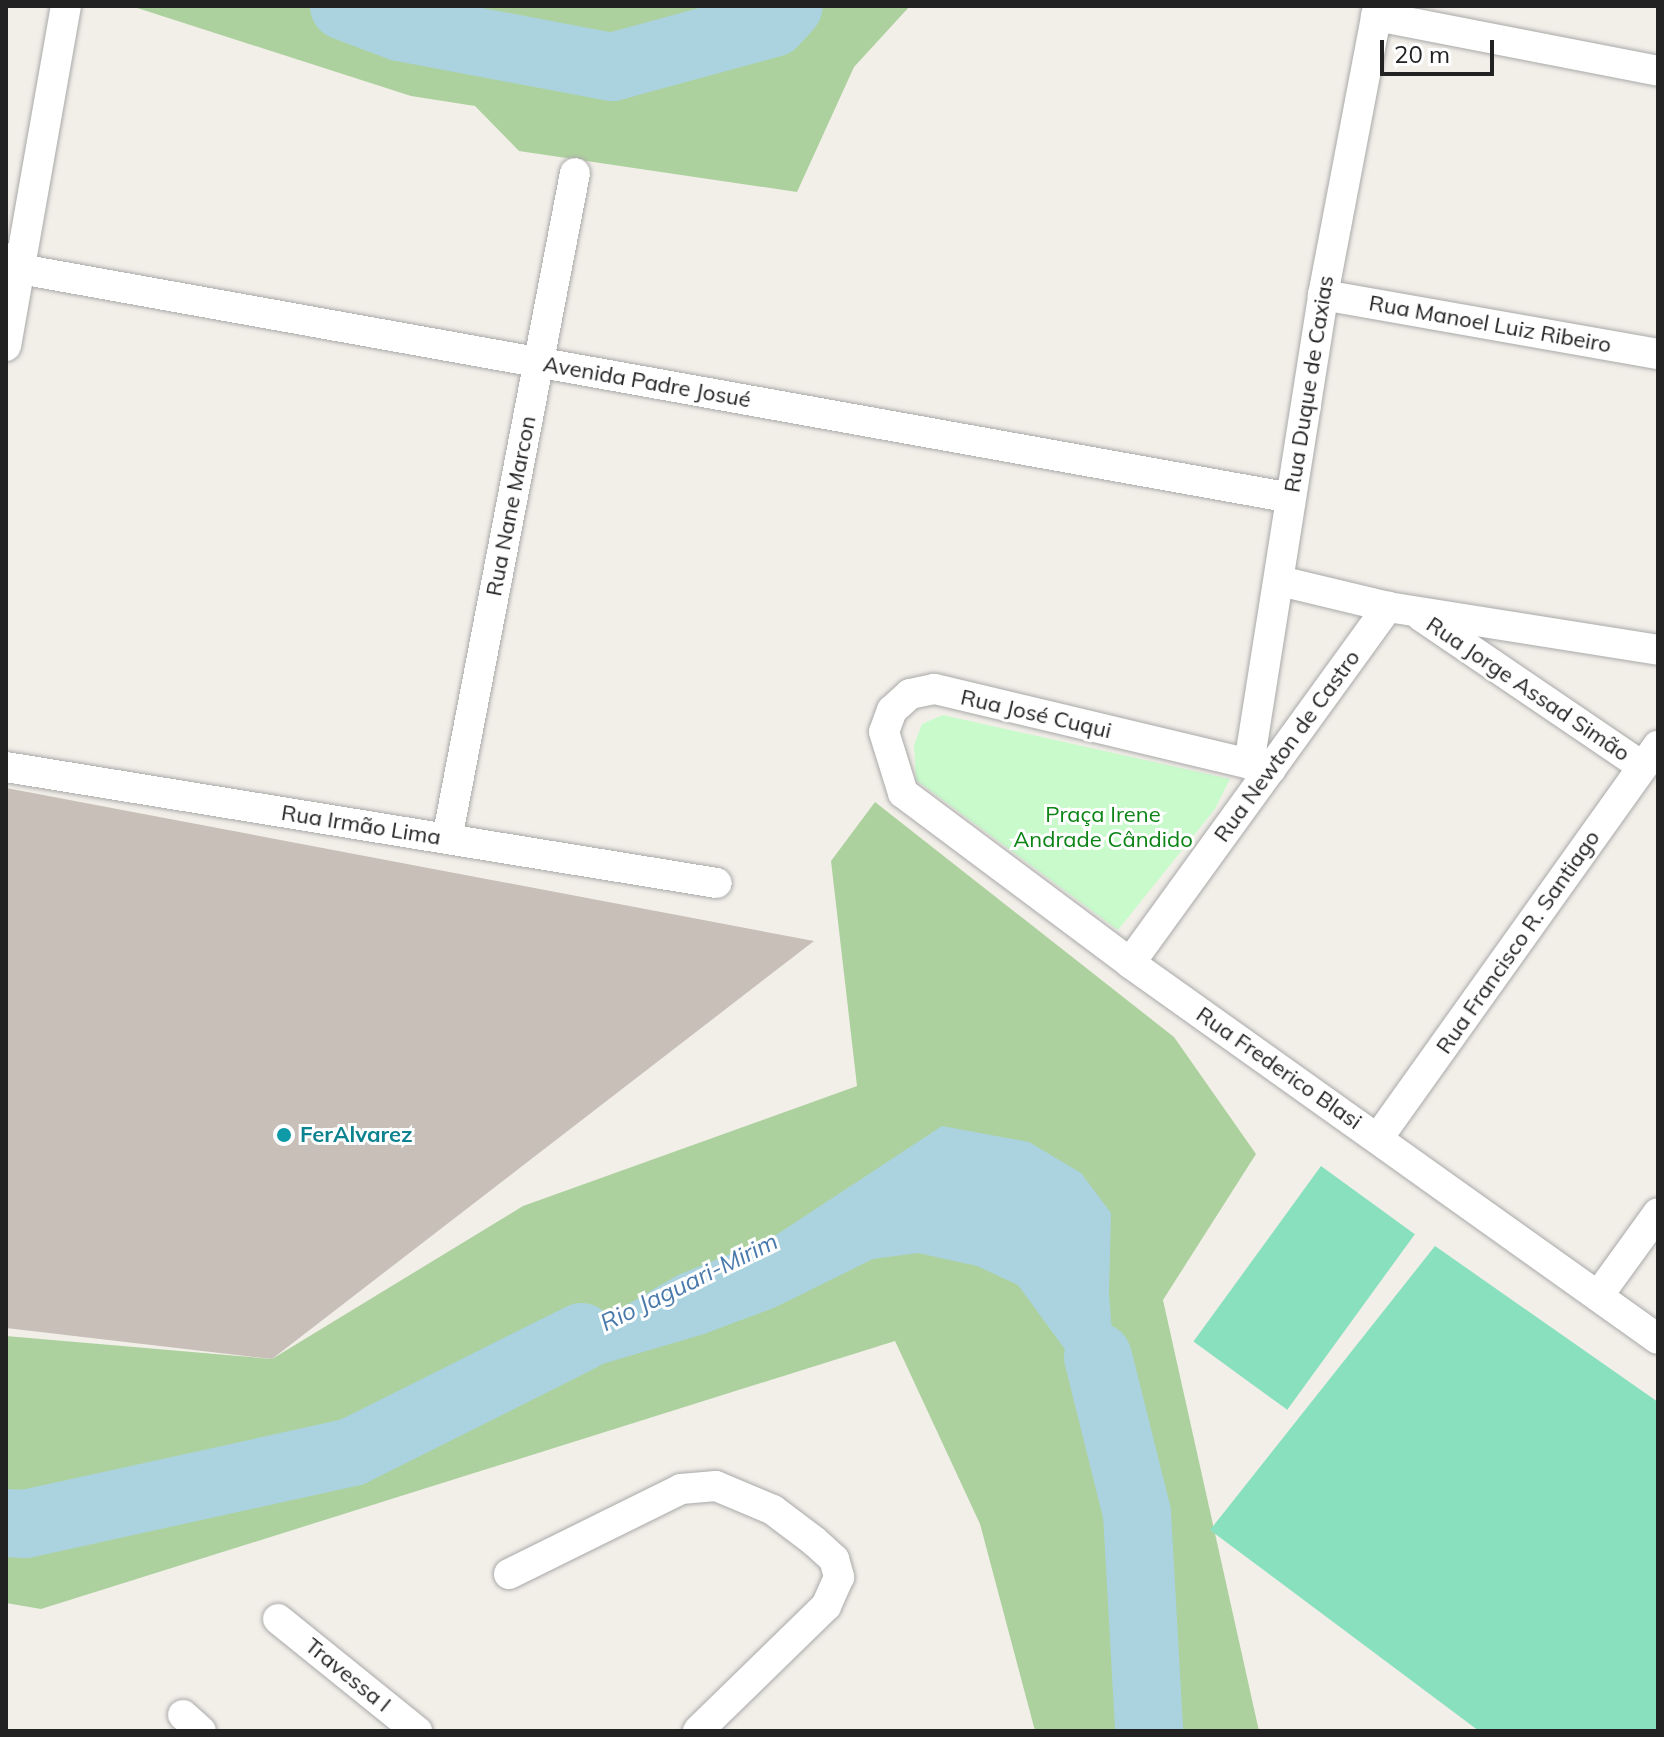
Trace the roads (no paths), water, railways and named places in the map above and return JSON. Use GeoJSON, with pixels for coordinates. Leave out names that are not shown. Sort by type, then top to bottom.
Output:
{"type":"FeatureCollection","features":[{"type":"Feature","properties":{"kind":"street"},"geometry":{"type":"LineString","coordinates":[[6,346],[13,264],[66,6]]}},
{"type":"Feature","properties":{"kind":"street"},"geometry":{"type":"LineString","coordinates":[[1377,11],[1658,71]]}},
{"type":"Feature","properties":{"kind":"street","name":"Rua Duque de Caxias"},"geometry":{"type":"LineString","coordinates":[[1260,767],[1291,498],[1323,295],[1377,11]]}},
{"type":"Feature","properties":{"kind":"street","name":"Rua Nane Marcon"},"geometry":{"type":"LineString","coordinates":[[447,839],[575,173]]}},
{"type":"Feature","properties":{"kind":"street","name":"Avenida Padre Josué"},"geometry":{"type":"LineString","coordinates":[[13,264],[1291,498]]}},
{"type":"Feature","properties":{"kind":"street","name":"Rua Manoel Luiz Ribeiro"},"geometry":{"type":"LineString","coordinates":[[1323,295],[1658,354]]}},
{"type":"Feature","properties":{"kind":"street","name":"Rua Jorge Assad Simão"},"geometry":{"type":"LineString","coordinates":[[1280,581],[1400,609],[1658,650]]}},
{"type":"Feature","properties":{"kind":"street","name":"Rua Jorge Assad Simão"},"geometry":{"type":"LineString","coordinates":[[1400,609],[1650,757]]}},
{"type":"Feature","properties":{"kind":"street","name":"Rua Newton de Castro"},"geometry":{"type":"LineString","coordinates":[[1130,963],[1260,767],[1400,609]]}},
{"type":"Feature","properties":{"kind":"street","name":"Rua José Cuqui"},"geometry":{"type":"LineString","coordinates":[[903,793],[884,732],[892,710],[910,694],[934,689],[1260,767]]}},
{"type":"Feature","properties":{"kind":"street","name":"Rua Francisco R. Santiago"},"geometry":{"type":"LineString","coordinates":[[1378,1138],[1650,757]]}},
{"type":"Feature","properties":{"kind":"street","name":"Rua Irmão Lima"},"geometry":{"type":"LineString","coordinates":[[6,767],[717,883]]}},
{"type":"Feature","properties":{"kind":"street","name":"Rua Frederico Blasi"},"geometry":{"type":"LineString","coordinates":[[903,793],[1130,963],[1658,1339]]}},
{"type":"Feature","properties":{"kind":"street"},"geometry":{"type":"LineString","coordinates":[[1598,1296],[1658,1213]]}},
{"type":"Feature","properties":{"kind":"street"},"geometry":{"type":"LineString","coordinates":[[509,1574],[681,1489],[716,1486],[773,1510],[834,1559],[839,1577],[826,1606],[805,1630],[698,1731]]}},
{"type":"Feature","properties":{"kind":"street","name":"Travessa I"},"geometry":{"type":"LineString","coordinates":[[278,1619],[417,1731]]}},
{"type":"Feature","properties":{"kind":"water"},"geometry":{"type":"Polygon","coordinates":[[[942,1126],[1029,1142],[1081,1173],[1111,1213],[1109,1294],[1121,1448],[1064,1348],[1018,1285],[977,1266],[918,1253],[873,1259],[776,1307],[704,1334],[538,1383],[499,1380],[678,1275],[773,1237],[942,1126]]]}},
{"type":"Feature","properties":{"kind":"waterway","name":"Rio Jaguari-Mirim"},"geometry":{"type":"LineString","coordinates":[[344,6],[400,27],[612,67],[773,23],[789,6]]}},
{"type":"Feature","properties":{"kind":"waterway","name":"Rio Jaguari-Mirim"},"geometry":{"type":"LineString","coordinates":[[6,1523],[25,1524],[352,1452],[582,1337]]}},
{"type":"Feature","properties":{"kind":"waterway","name":"Rio Jaguari-Mirim"},"geometry":{"type":"LineString","coordinates":[[1098,1357],[1137,1513],[1149,1731]]}},
{"type":"Feature","properties":{"kind":"place","name":"FerAlvarez"},"geometry":{"type":"Point","coordinates":[284,1135]}},
{"type":"Feature","properties":{"kind":"park label","name":"Praça Irene Andrade Cândido"},"geometry":{"type":"Point","coordinates":[1103,826]}}]}
